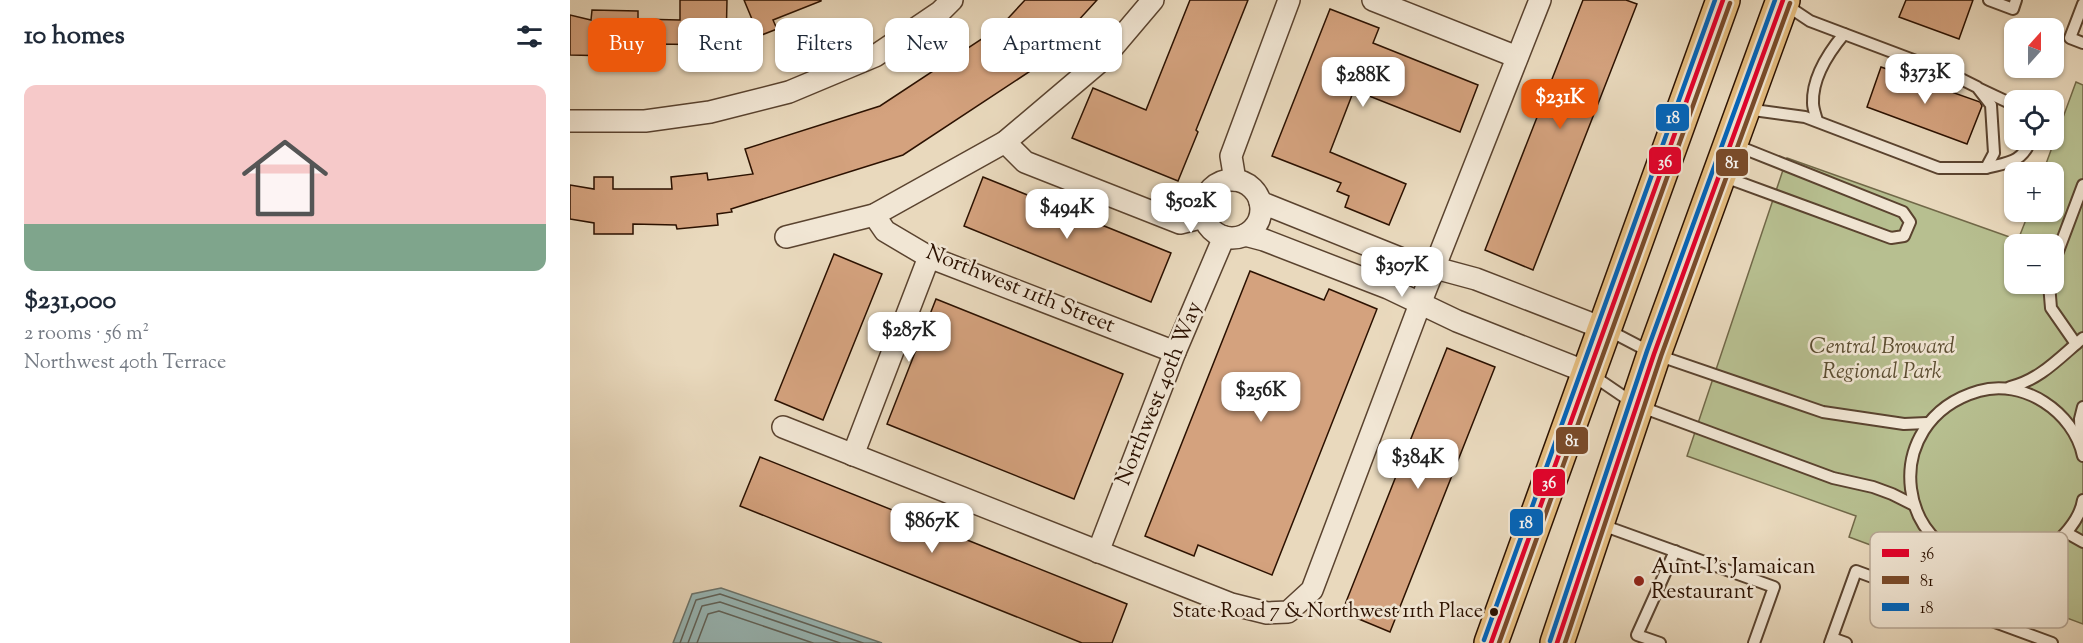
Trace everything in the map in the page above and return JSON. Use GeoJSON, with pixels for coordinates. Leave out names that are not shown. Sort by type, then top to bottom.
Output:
{"type":"FeatureCollection","features":[{"type":"Feature","properties":{"kind":"main road"},"geometry":{"type":"LineString","coordinates":[[1491,643],[1723,0]]}},
{"type":"Feature","properties":{"kind":"main road"},"geometry":{"type":"LineString","coordinates":[[1557,643],[1636,405],[1782,1]]}},
{"type":"Feature","properties":{"kind":"street"},"geometry":{"type":"LineString","coordinates":[[570,121],[645,122],[710,112],[789,92],[875,56],[940,12],[952,0]]}},
{"type":"Feature","properties":{"kind":"street"},"geometry":{"type":"LineString","coordinates":[[786,237],[874,215],[1005,142],[1103,59],[1153,0]]}},
{"type":"Feature","properties":{"kind":"street"},"geometry":{"type":"LineString","coordinates":[[1235,180],[1231,156],[1288,0]]}},
{"type":"Feature","properties":{"kind":"street"},"geometry":{"type":"LineString","coordinates":[[1373,0],[1517,57]]}},
{"type":"Feature","properties":{"kind":"street"},"geometry":{"type":"LineString","coordinates":[[783,427],[1231,604],[1267,613],[1288,612],[1312,590],[1420,304],[1540,0]]}},
{"type":"Feature","properties":{"kind":"street"},"geometry":{"type":"LineString","coordinates":[[1005,142],[1025,162],[1169,219],[1180,223],[1204,217]]}},
{"type":"Feature","properties":{"kind":"street"},"geometry":{"type":"LineString","coordinates":[[1235,236],[1253,230],[1259,221],[1261,212],[1260,202],[1251,187],[1235,180],[1217,184],[1210,190],[1203,208],[1208,226],[1215,233],[1235,236],[1264,240],[1388,288],[1457,321],[1589,373]]}},
{"type":"Feature","properties":{"kind":"street"},"geometry":{"type":"LineString","coordinates":[[1260,202],[1402,259],[1476,279],[1605,329]]}},
{"type":"Feature","properties":{"kind":"street","name":"Northwest 11th Street"},"geometry":{"type":"LineString","coordinates":[[874,215],[885,231],[929,257],[1175,352]]}},
{"type":"Feature","properties":{"kind":"street","name":"Northwest 40th Way"},"geometry":{"type":"LineString","coordinates":[[1098,552],[1175,352],[1235,236]]}},
{"type":"Feature","properties":{"kind":"street"},"geometry":{"type":"LineString","coordinates":[[853,455],[929,257]]}},
{"type":"Feature","properties":{"kind":"lane"},"geometry":{"type":"LineString","coordinates":[[1989,0],[2013,9],[2016,0]]}},
{"type":"Feature","properties":{"kind":"lane"},"geometry":{"type":"LineString","coordinates":[[1782,1],[1810,21],[1953,75],[2004,100]]}},
{"type":"Feature","properties":{"kind":"lane"},"geometry":{"type":"LineString","coordinates":[[2083,4],[2070,38],[2083,43]]}},
{"type":"Feature","properties":{"kind":"lane"},"geometry":{"type":"LineString","coordinates":[[1817,121],[1813,103],[1816,83],[1829,53],[1844,34]]}},
{"type":"Feature","properties":{"kind":"lane"},"geometry":{"type":"LineString","coordinates":[[1977,87],[1991,105],[1994,153],[1986,168]]}},
{"type":"Feature","properties":{"kind":"lane"},"geometry":{"type":"LineString","coordinates":[[1743,108],[1805,117],[1939,168],[1986,168],[2017,160],[2026,150]]}},
{"type":"Feature","properties":{"kind":"lane"},"geometry":{"type":"LineString","coordinates":[[1719,175],[1891,238],[1904,236],[1910,222],[1903,212],[1730,143]]}},
{"type":"Feature","properties":{"kind":"lane"},"geometry":{"type":"LineString","coordinates":[[2064,235],[2083,185]]}},
{"type":"Feature","properties":{"kind":"lane"},"geometry":{"type":"LineString","coordinates":[[1928,532],[1914,505],[1909,477],[1914,448],[1927,423],[1943,407],[1962,396],[1983,389],[2023,384],[2040,376],[2080,341],[2051,308],[2050,294]]}},
{"type":"Feature","properties":{"kind":"lane"},"geometry":{"type":"LineString","coordinates":[[1605,329],[1654,354],[1823,412],[1904,424],[1927,423]]}},
{"type":"Feature","properties":{"kind":"lane"},"geometry":{"type":"LineString","coordinates":[[1589,373],[1636,405],[1833,478],[1883,490],[1914,505]]}},
{"type":"Feature","properties":{"kind":"lane"},"geometry":{"type":"LineString","coordinates":[[2005,388],[2029,394],[2051,406],[2069,423],[2082,450]]}},
{"type":"Feature","properties":{"kind":"lane"},"geometry":{"type":"LineString","coordinates":[[2082,450],[2080,419],[2083,407]]}},
{"type":"Feature","properties":{"kind":"lane"},"geometry":{"type":"LineString","coordinates":[[2068,532],[2083,500]]}},
{"type":"Feature","properties":{"kind":"lane"},"geometry":{"type":"LineString","coordinates":[[1596,523],[1774,587],[1754,643]]}},
{"type":"Feature","properties":{"kind":"lane"},"geometry":{"type":"LineString","coordinates":[[2068,534],[2083,542]]}},
{"type":"Feature","properties":{"kind":"lane"},"geometry":{"type":"LineString","coordinates":[[1660,643],[1637,635],[1675,551]]}},
{"type":"Feature","properties":{"kind":"lane"},"geometry":{"type":"LineString","coordinates":[[1846,643],[1831,640],[1856,571],[1870,576]]}},
{"type":"Feature","properties":{"kind":"lane"},"geometry":{"type":"LineString","coordinates":[[2011,628],[2052,643]]}},
{"type":"Feature","properties":{"kind":"green space","name":"Central Broward Regional Park"},"geometry":{"type":"Polygon","coordinates":[[[2076,82],[2083,85],[2083,624],[2068,618],[2068,532],[1870,532],[1870,545],[1849,537],[1856,516],[1687,456],[1787,158],[2004,235],[2004,294],[2064,294],[2064,234],[2020,234],[2025,222],[2064,222],[2064,162],[2047,162],[2051,150],[2064,150],[2064,115],[2076,82]]]}},
{"type":"Feature","properties":{"kind":"water"},"geometry":{"type":"Polygon","coordinates":[[[721,588],[882,643],[673,643],[692,594],[721,588]]]}},
{"type":"Feature","properties":{"kind":"building"},"geometry":{"type":"Polygon","coordinates":[[[680,0],[727,0],[727,18],[680,18],[680,0]]]}},
{"type":"Feature","properties":{"kind":"building"},"geometry":{"type":"Polygon","coordinates":[[[744,0],[821,0],[775,18],[773,20],[775,30],[763,34],[763,18],[752,18],[744,0]]]}},
{"type":"Feature","properties":{"kind":"building"},"geometry":{"type":"Polygon","coordinates":[[[1025,0],[1097,0],[1081,18],[1008,18],[1025,0]]]}},
{"type":"Feature","properties":{"kind":"building"},"geometry":{"type":"Polygon","coordinates":[[[1190,0],[1248,0],[1178,181],[1072,138],[1093,88],[1146,110],[1190,0]]]}},
{"type":"Feature","properties":{"kind":"building"},"geometry":{"type":"Polygon","coordinates":[[[1583,0],[1626,0],[1637,4],[1533,270],[1485,250],[1583,0]]]}},
{"type":"Feature","properties":{"kind":"building"},"geometry":{"type":"Polygon","coordinates":[[[1906,0],[1973,0],[1959,39],[1899,17],[1906,0]]]}},
{"type":"Feature","properties":{"kind":"building"},"geometry":{"type":"Polygon","coordinates":[[[1330,9],[1379,28],[1373,43],[1478,85],[1460,132],[1354,90],[1330,152],[1406,184],[1389,225],[1345,207],[1349,196],[1337,191],[1341,183],[1272,156],[1330,9]]]}},
{"type":"Feature","properties":{"kind":"building"},"geometry":{"type":"Polygon","coordinates":[[[592,10],[638,11],[638,18],[591,18],[592,10]]]}},
{"type":"Feature","properties":{"kind":"building"},"geometry":{"type":"Polygon","coordinates":[[[570,15],[588,19],[588,55],[570,55],[570,15]]]}},
{"type":"Feature","properties":{"kind":"building"},"geometry":{"type":"Polygon","coordinates":[[[666,20],[678,20],[678,44],[666,44],[666,20]]]}},
{"type":"Feature","properties":{"kind":"building"},"geometry":{"type":"Polygon","coordinates":[[[981,40],[981,72],[1029,72],[903,155],[731,209],[732,212],[717,214],[718,225],[677,229],[676,225],[633,224],[633,234],[594,234],[594,223],[570,219],[570,185],[594,189],[594,177],[613,177],[613,189],[672,189],[671,177],[707,173],[708,180],[753,174],[745,149],[880,106],[932,72],[969,72],[969,47],[981,40]]]}},
{"type":"Feature","properties":{"kind":"building"},"geometry":{"type":"Polygon","coordinates":[[[1881,67],[1980,102],[1982,106],[1967,144],[1867,107],[1881,67]]]}},
{"type":"Feature","properties":{"kind":"building"},"geometry":{"type":"Polygon","coordinates":[[[983,177],[1171,253],[1151,302],[964,226],[983,177]]]}},
{"type":"Feature","properties":{"kind":"building"},"geometry":{"type":"Polygon","coordinates":[[[834,254],[882,274],[823,420],[775,400],[834,254]]]}},
{"type":"Feature","properties":{"kind":"building"},"geometry":{"type":"Polygon","coordinates":[[[1250,271],[1324,300],[1329,289],[1377,309],[1272,575],[1198,545],[1194,556],[1145,536],[1250,271]]]}},
{"type":"Feature","properties":{"kind":"building"},"geometry":{"type":"Polygon","coordinates":[[[936,299],[1123,374],[1074,499],[887,424],[936,299]]]}},
{"type":"Feature","properties":{"kind":"building"},"geometry":{"type":"Polygon","coordinates":[[[1447,348],[1495,367],[1390,632],[1342,612],[1447,348]]]}},
{"type":"Feature","properties":{"kind":"building"},"geometry":{"type":"Polygon","coordinates":[[[760,457],[1127,604],[1112,643],[1082,643],[740,506],[760,457]]]}},
{"type":"Feature","properties":{"kind":"transit line","name":"18"},"geometry":{"type":"LineString","coordinates":[[1484,640],[1715,0]]}},
{"type":"Feature","properties":{"kind":"transit line","name":"36"},"geometry":{"type":"LineString","coordinates":[[1491,643],[1723,0]]}},
{"type":"Feature","properties":{"kind":"transit line","name":"18"},"geometry":{"type":"LineString","coordinates":[[1550,641],[1647,351],[1775,0]]}},
{"type":"Feature","properties":{"kind":"transit line","name":"36"},"geometry":{"type":"LineString","coordinates":[[1557,643],[1654,354],[1783,0]]}},
{"type":"Feature","properties":{"kind":"transit line","name":"81"},"geometry":{"type":"LineString","coordinates":[[1499,643],[1730,3]]}},
{"type":"Feature","properties":{"kind":"transit line","name":"81"},"geometry":{"type":"LineString","coordinates":[[1565,643],[1661,356],[1790,3]]}},
{"type":"Feature","properties":{"kind":"place","name":"Aunt I's Jamaican Restaurant"},"geometry":{"type":"Point","coordinates":[1639,581]}},
{"type":"Feature","properties":{"kind":"place","name":"State Road 7 & Northwest 11th Place"},"geometry":{"type":"Point","coordinates":[1494,612]}}]}
